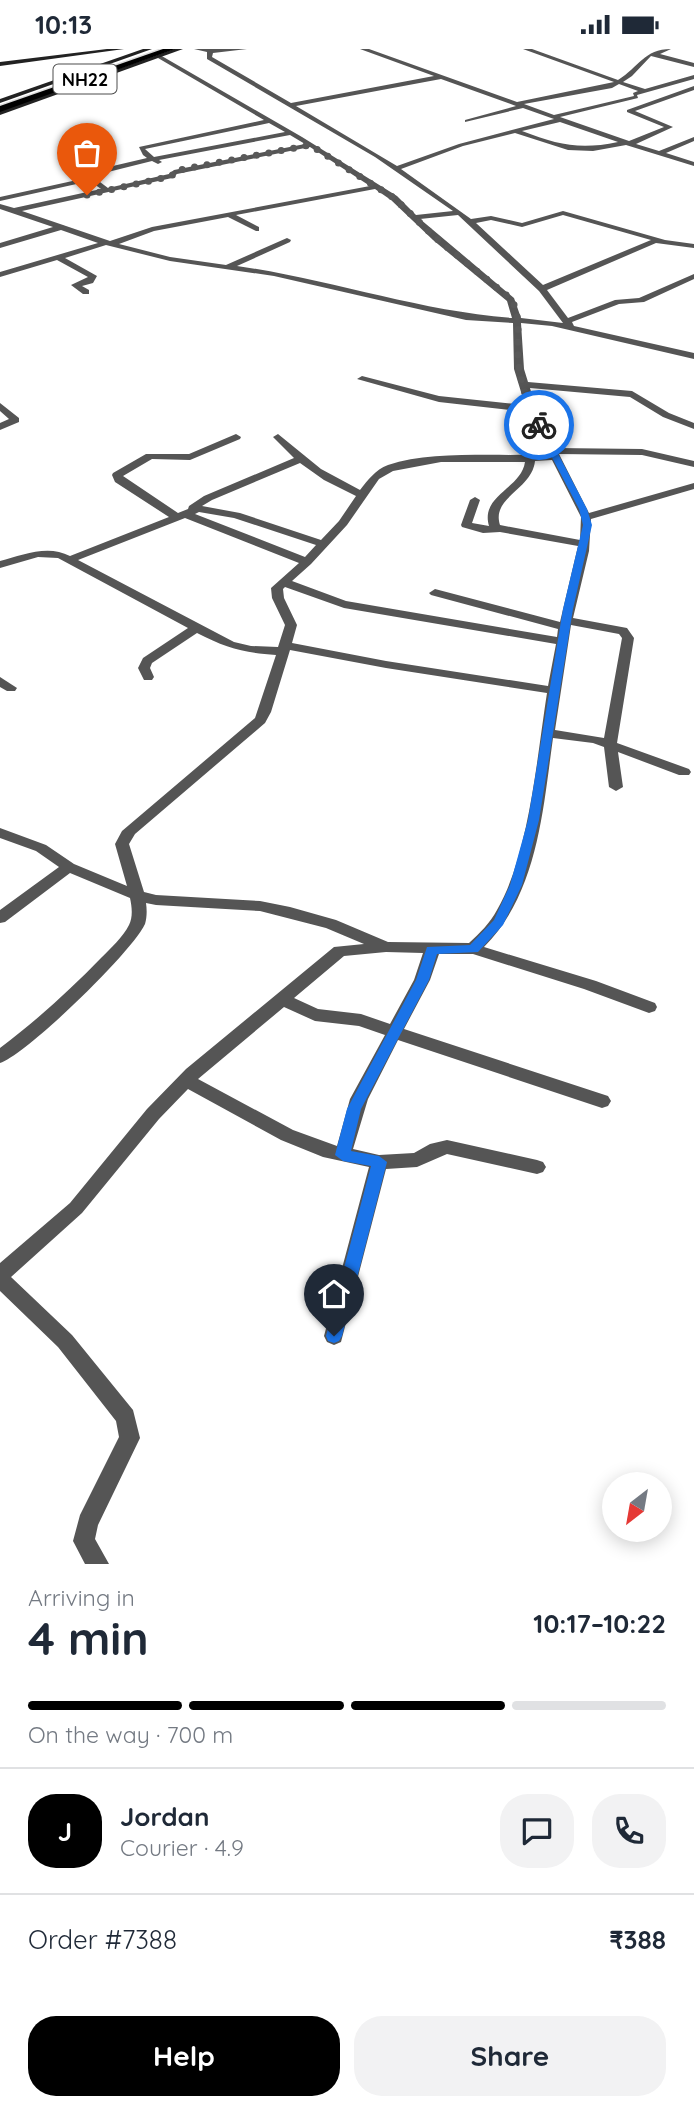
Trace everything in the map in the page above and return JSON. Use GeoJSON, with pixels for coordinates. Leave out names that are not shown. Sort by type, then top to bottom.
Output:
{"type":"FeatureCollection","features":[{"type":"Feature","properties":{"kind":"highway","name":"NH22"},"geometry":{"type":"LineString","coordinates":[[0,107],[171,49]]}},
{"type":"Feature","properties":{"kind":"highway","name":"NH22"},"geometry":{"type":"LineString","coordinates":[[0,107],[160,53]]}},
{"type":"Feature","properties":{"kind":"street"},"geometry":{"type":"LineString","coordinates":[[0,64],[121,49]]}},
{"type":"Feature","properties":{"kind":"street","name":"NH22"},"geometry":{"type":"LineString","coordinates":[[0,107],[149,49]]}},
{"type":"Feature","properties":{"kind":"street","name":"NH22"},"geometry":{"type":"LineString","coordinates":[[160,53],[180,49]]}},
{"type":"Feature","properties":{"kind":"street"},"geometry":{"type":"LineString","coordinates":[[197,49],[244,49]]}},
{"type":"Feature","properties":{"kind":"street"},"geometry":{"type":"LineString","coordinates":[[363,49],[556,119],[694,164]]}},
{"type":"Feature","properties":{"kind":"street"},"geometry":{"type":"LineString","coordinates":[[526,49],[644,91]]}},
{"type":"Feature","properties":{"kind":"street"},"geometry":{"type":"LineString","coordinates":[[467,121],[568,92],[608,87],[636,71],[646,57],[667,49]]}},
{"type":"Feature","properties":{"kind":"street"},"geometry":{"type":"LineString","coordinates":[[210,51],[209,58],[396,169],[460,213],[542,289],[569,324]]}},
{"type":"Feature","properties":{"kind":"street"},"geometry":{"type":"LineString","coordinates":[[160,53],[375,187],[416,217],[436,238],[511,299],[517,321],[518,363],[531,409],[586,517],[584,544],[566,624],[534,820],[516,885],[499,922],[473,949]]}},
{"type":"Feature","properties":{"kind":"street"},"geometry":{"type":"LineString","coordinates":[[654,53],[694,65]]}},
{"type":"Feature","properties":{"kind":"street"},"geometry":{"type":"LineString","coordinates":[[291,105],[444,77]]}},
{"type":"Feature","properties":{"kind":"street"},"geometry":{"type":"LineString","coordinates":[[396,169],[454,147],[694,77]]}},
{"type":"Feature","properties":{"kind":"street"},"geometry":{"type":"LineString","coordinates":[[608,87],[654,101]]}},
{"type":"Feature","properties":{"kind":"street"},"geometry":{"type":"LineString","coordinates":[[515,131],[570,151],[593,150],[627,143],[670,127],[628,112],[694,88]]}},
{"type":"Feature","properties":{"kind":"street"},"geometry":{"type":"LineString","coordinates":[[682,92],[694,95]]}},
{"type":"Feature","properties":{"kind":"street"},"geometry":{"type":"LineString","coordinates":[[269,121],[141,148],[153,159],[174,171],[310,145]]}},
{"type":"Feature","properties":{"kind":"street"},"geometry":{"type":"LineString","coordinates":[[108,191],[86,175],[153,159],[290,133]]}},
{"type":"Feature","properties":{"kind":"street"},"geometry":{"type":"LineString","coordinates":[[659,153],[694,139]]}},
{"type":"Feature","properties":{"kind":"street"},"geometry":{"type":"LineString","coordinates":[[11,211],[172,176],[174,171]]}},
{"type":"Feature","properties":{"kind":"street"},"geometry":{"type":"LineString","coordinates":[[0,199],[91,179]]}},
{"type":"Feature","properties":{"kind":"street"},"geometry":{"type":"LineString","coordinates":[[0,275],[144,231],[375,187]]}},
{"type":"Feature","properties":{"kind":"street"},"geometry":{"type":"LineString","coordinates":[[0,206],[107,243],[181,261],[274,274],[466,317],[569,324],[694,356]]}},
{"type":"Feature","properties":{"kind":"street"},"geometry":{"type":"LineString","coordinates":[[416,217],[460,213]]}},
{"type":"Feature","properties":{"kind":"street"},"geometry":{"type":"LineString","coordinates":[[470,222],[491,218],[522,225],[563,213],[661,240],[694,246]]}},
{"type":"Feature","properties":{"kind":"street"},"geometry":{"type":"LineString","coordinates":[[230,215],[256,229]]}},
{"type":"Feature","properties":{"kind":"street"},"geometry":{"type":"LineString","coordinates":[[0,246],[61,228]]}},
{"type":"Feature","properties":{"kind":"street"},"geometry":{"type":"LineString","coordinates":[[226,268],[288,240]]}},
{"type":"Feature","properties":{"kind":"street"},"geometry":{"type":"LineString","coordinates":[[542,289],[661,240]]}},
{"type":"Feature","properties":{"kind":"street"},"geometry":{"type":"LineString","coordinates":[[59,258],[93,277],[90,281],[75,285],[86,292]]}},
{"type":"Feature","properties":{"kind":"street"},"geometry":{"type":"LineString","coordinates":[[569,324],[618,302],[641,300],[694,276]]}},
{"type":"Feature","properties":{"kind":"street"},"geometry":{"type":"LineString","coordinates":[[362,379],[439,399],[531,409]]}},
{"type":"Feature","properties":{"kind":"street"},"geometry":{"type":"LineString","coordinates":[[524,386],[632,394],[666,415],[694,426]]}},
{"type":"Feature","properties":{"kind":"street"},"geometry":{"type":"LineString","coordinates":[[0,406],[16,420],[0,427]]}},
{"type":"Feature","properties":{"kind":"street"},"geometry":{"type":"LineString","coordinates":[[236,437],[190,457],[150,456],[117,475],[120,480],[183,513],[307,562]]}},
{"type":"Feature","properties":{"kind":"street"},"geometry":{"type":"LineString","coordinates":[[278,437],[300,459],[334,484],[363,495]]}},
{"type":"Feature","properties":{"kind":"street"},"geometry":{"type":"LineString","coordinates":[[0,1057],[75,992],[132,933],[138,921],[136,895],[122,844],[129,831],[254,727],[265,712],[291,625],[276,593],[283,582],[307,562],[343,523],[382,472],[407,464],[455,458],[530,459],[555,454],[640,451],[663,453],[694,464]]}},
{"type":"Feature","properties":{"kind":"street"},"geometry":{"type":"LineString","coordinates":[[71,559],[183,513],[208,498],[300,459]]}},
{"type":"Feature","properties":{"kind":"street"},"geometry":{"type":"LineString","coordinates":[[499,530],[492,519],[497,503],[525,477],[530,459]]}},
{"type":"Feature","properties":{"kind":"street"},"geometry":{"type":"LineString","coordinates":[[586,517],[694,486]]}},
{"type":"Feature","properties":{"kind":"street"},"geometry":{"type":"LineString","coordinates":[[475,500],[466,525],[482,530],[499,530],[584,544]]}},
{"type":"Feature","properties":{"kind":"street"},"geometry":{"type":"LineString","coordinates":[[183,513],[223,511],[323,544]]}},
{"type":"Feature","properties":{"kind":"street"},"geometry":{"type":"LineString","coordinates":[[0,565],[37,554],[49,553],[71,559],[196,628],[239,648],[283,648],[396,668],[479,677],[556,691]]}},
{"type":"Feature","properties":{"kind":"street"},"geometry":{"type":"LineString","coordinates":[[283,582],[344,604],[563,642]]}},
{"type":"Feature","properties":{"kind":"street"},"geometry":{"type":"LineString","coordinates":[[435,593],[566,624],[623,631],[628,638],[610,744],[616,787]]}},
{"type":"Feature","properties":{"kind":"street"},"geometry":{"type":"LineString","coordinates":[[148,677],[144,668],[147,661],[196,628]]}},
{"type":"Feature","properties":{"kind":"street"},"geometry":{"type":"LineString","coordinates":[[549,733],[583,736],[684,772]]}},
{"type":"Feature","properties":{"kind":"street"},"geometry":{"type":"LineString","coordinates":[[0,833],[41,848],[69,867],[136,895],[156,900],[260,906],[290,912],[331,923],[386,947]]}},
{"type":"Feature","properties":{"kind":"street"},"geometry":{"type":"LineString","coordinates":[[0,918],[69,867]]}},
{"type":"Feature","properties":{"kind":"street"},"geometry":{"type":"LineString","coordinates":[[98,1564],[84,1541],[88,1523],[130,1438],[126,1417],[65,1341],[0,1277],[76,1208],[140,1130],[186,1080],[340,951],[386,947],[473,949],[590,985],[649,1007]]}},
{"type":"Feature","properties":{"kind":"street"},"geometry":{"type":"LineString","coordinates":[[343,1155],[359,1098],[396,1033],[422,980],[432,950]]}},
{"type":"Feature","properties":{"kind":"street"},"geometry":{"type":"LineString","coordinates":[[282,999],[323,1017],[361,1020],[602,1101]]}},
{"type":"Feature","properties":{"kind":"street"},"geometry":{"type":"LineString","coordinates":[[186,1080],[306,1144],[343,1155],[379,1162],[417,1160],[436,1149],[447,1147],[537,1167]]}},
{"type":"Feature","properties":{"kind":"street"},"geometry":{"type":"LineString","coordinates":[[334,1336],[379,1162]]}},
{"type":"Feature","properties":{"kind":"way so far"},"geometry":{"type":"LineString","coordinates":[[87,195],[172,176],[174,171],[310,145],[394,198],[436,238],[480,271],[511,299],[516,310],[519,369],[531,409],[539,425]]}},
{"type":"Feature","properties":{"kind":"route"},"geometry":{"type":"LineString","coordinates":[[334,1336],[379,1162],[343,1155],[354,1109],[422,980],[432,950],[473,949],[499,922],[516,885],[534,820],[568,609],[587,532],[583,509],[539,425]]}}]}
